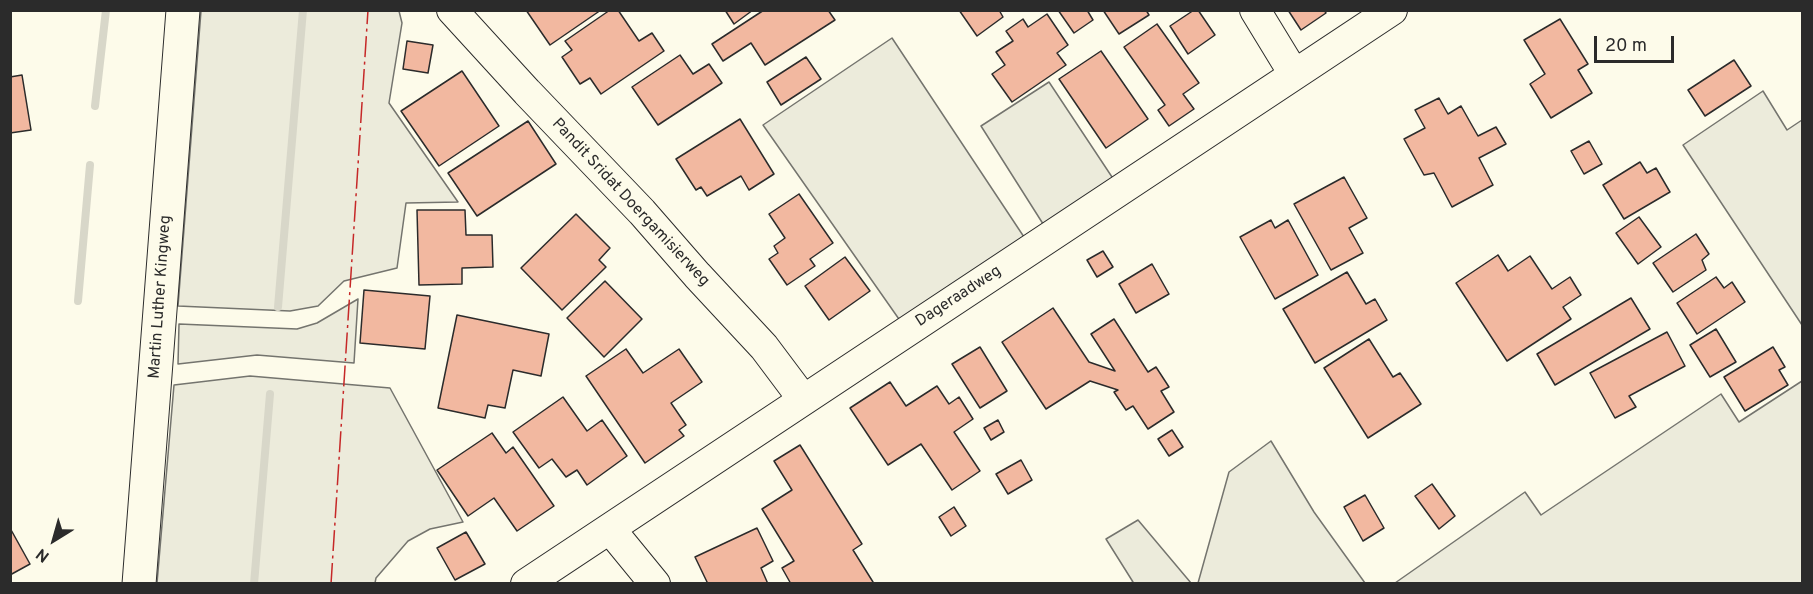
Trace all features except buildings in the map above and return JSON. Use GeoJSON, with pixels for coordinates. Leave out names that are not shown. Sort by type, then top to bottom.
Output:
{"type":"FeatureCollection","features":[{"type":"Feature","properties":{"kind":"main road","name":"Martin Luther Kingweg"},"geometry":{"type":"LineString","coordinates":[[138,584],[183,10]]}},
{"type":"Feature","properties":{"kind":"street","name":"Pandit Sridat Doergamisierweg"},"geometry":{"type":"LineString","coordinates":[[452,10],[526,92],[642,212],[764,347],[803,399]]}},
{"type":"Feature","properties":{"kind":"street"},"geometry":{"type":"LineString","coordinates":[[1255,10],[1294,74]]}},
{"type":"Feature","properties":{"kind":"street","name":"Dageraadweg"},"geometry":{"type":"LineString","coordinates":[[526,584],[1392,10]]}},
{"type":"Feature","properties":{"kind":"street"},"geometry":{"type":"LineString","coordinates":[[609,529],[655,584]]}},
{"type":"Feature","properties":{"kind":"shaded area"},"geometry":{"type":"Polygon","coordinates":[[[201,11],[399,11],[402,23],[389,103],[458,202],[406,203],[397,268],[344,281],[318,306],[290,311],[178,306],[201,11]]]}},
{"type":"Feature","properties":{"kind":"shaded area"},"geometry":{"type":"Polygon","coordinates":[[[892,38],[1026,240],[901,322],[763,125],[892,38]]]}},
{"type":"Feature","properties":{"kind":"shaded area"},"geometry":{"type":"Polygon","coordinates":[[[1049,82],[1114,180],[1045,227],[981,126],[1049,82]]]}},
{"type":"Feature","properties":{"kind":"shaded area"},"geometry":{"type":"Polygon","coordinates":[[[1763,91],[1787,130],[1802,120],[1802,325],[1683,145],[1763,91]]]}},
{"type":"Feature","properties":{"kind":"shaded area"},"geometry":{"type":"Polygon","coordinates":[[[358,299],[354,363],[257,355],[178,364],[179,324],[297,329],[317,323],[358,299]]]}},
{"type":"Feature","properties":{"kind":"shaded area"},"geometry":{"type":"Polygon","coordinates":[[[250,376],[390,388],[463,522],[430,529],[408,541],[376,578],[375,583],[157,583],[174,385],[250,376]]]}},
{"type":"Feature","properties":{"kind":"shaded area"},"geometry":{"type":"Polygon","coordinates":[[[1802,381],[1802,583],[1395,583],[1525,492],[1541,515],[1721,394],[1739,422],[1802,381]]]}},
{"type":"Feature","properties":{"kind":"shaded area"},"geometry":{"type":"Polygon","coordinates":[[[1271,441],[1314,512],[1365,583],[1198,583],[1229,472],[1271,441]]]}},
{"type":"Feature","properties":{"kind":"shaded area"},"geometry":{"type":"Polygon","coordinates":[[[1138,520],[1191,583],[1131,583],[1133,582],[1106,539],[1138,520]]]}},
{"type":"Feature","properties":{"kind":"waterway"},"geometry":{"type":"LineString","coordinates":[[95,106],[106,10]]}},
{"type":"Feature","properties":{"kind":"waterway"},"geometry":{"type":"LineString","coordinates":[[278,307],[303,10]]}},
{"type":"Feature","properties":{"kind":"waterway"},"geometry":{"type":"LineString","coordinates":[[78,301],[90,165]]}},
{"type":"Feature","properties":{"kind":"waterway"},"geometry":{"type":"LineString","coordinates":[[254,584],[270,394]]}},
{"type":"Feature","properties":{"kind":"power"},"geometry":{"type":"LineString","coordinates":[[331,584],[368,10]]}}]}
